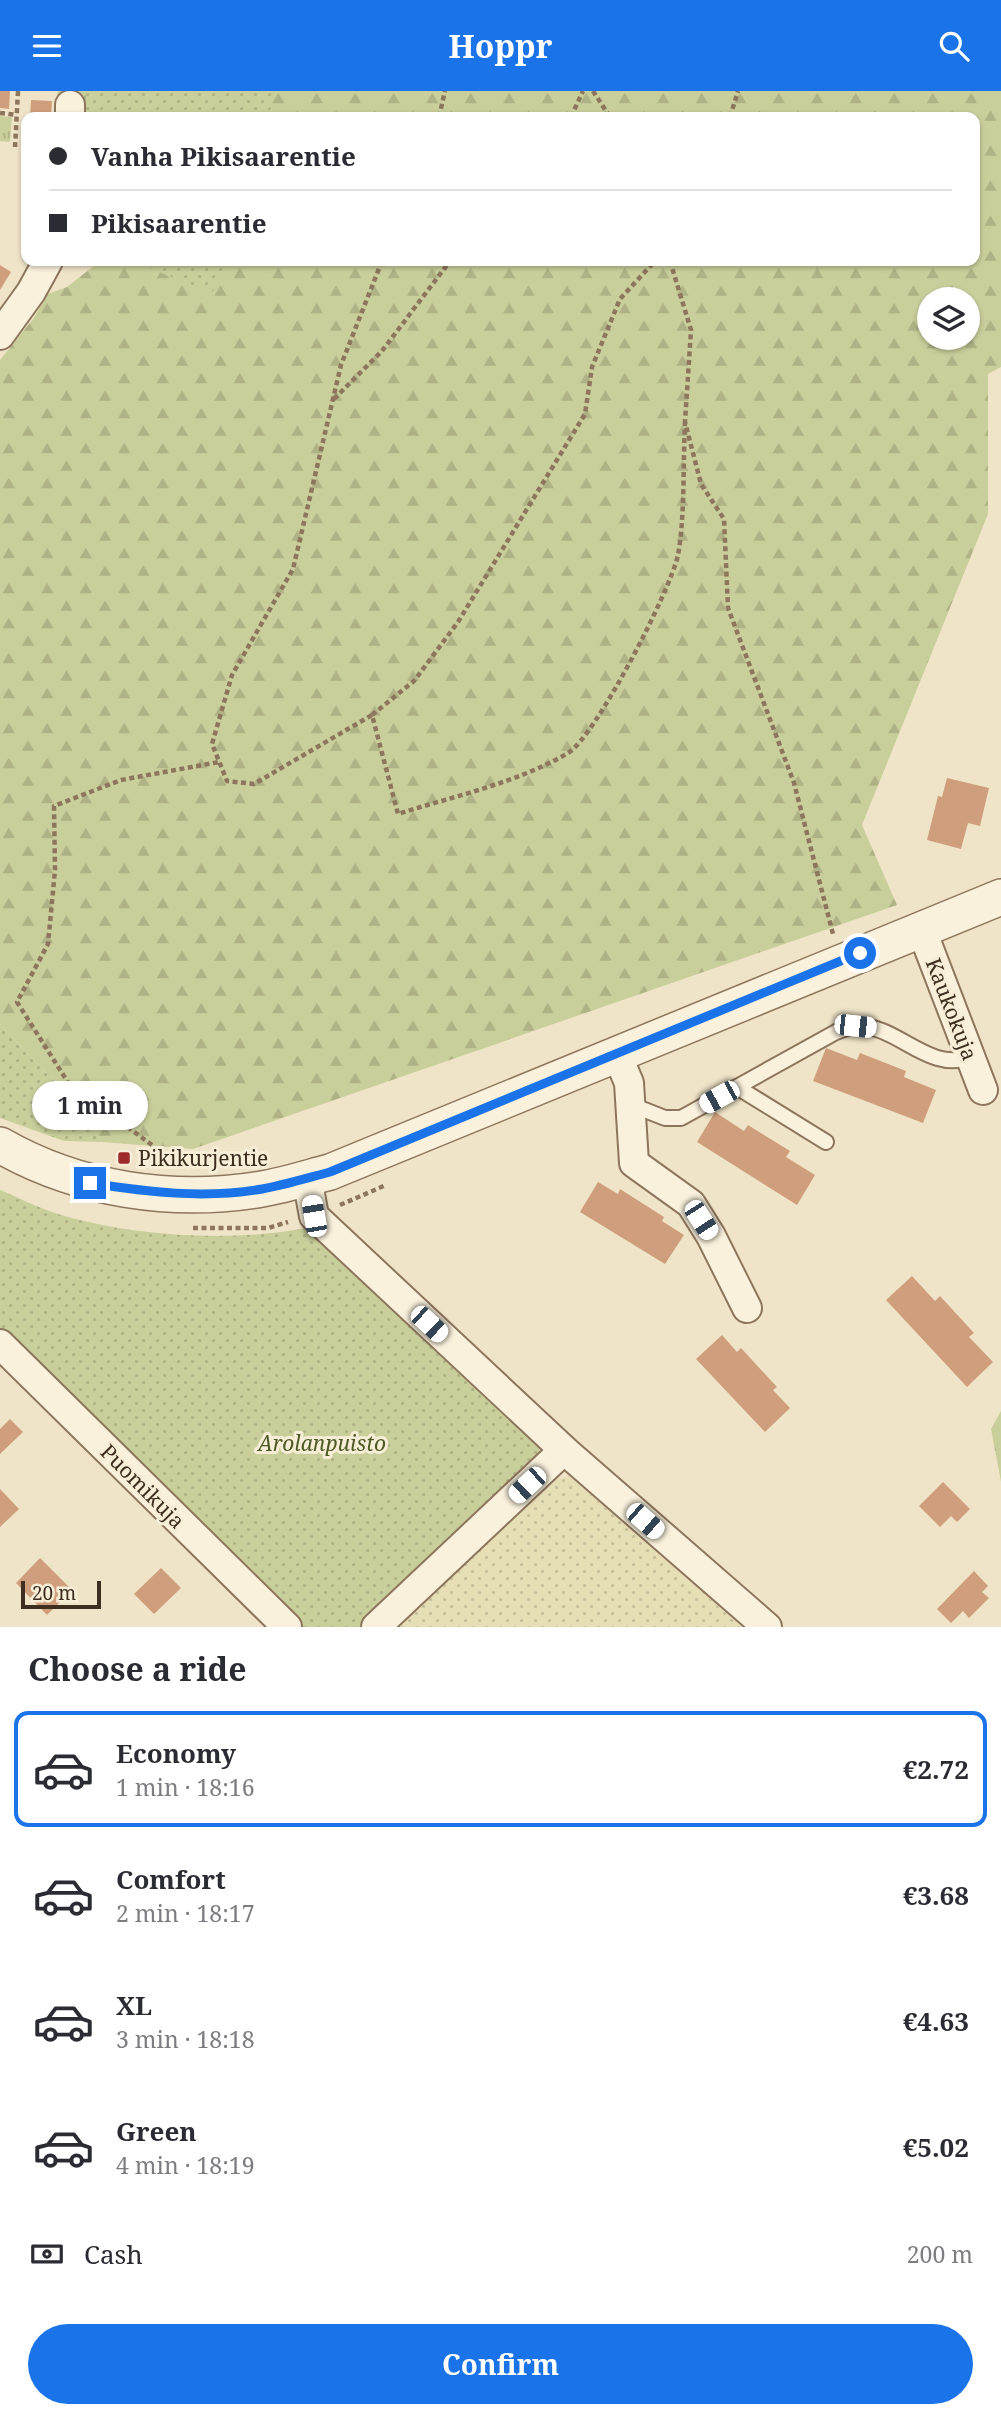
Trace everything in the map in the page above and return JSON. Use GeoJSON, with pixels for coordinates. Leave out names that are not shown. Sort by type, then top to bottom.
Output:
{"type":"FeatureCollection","features":[{"type":"Feature","properties":{"kind":"street"},"geometry":{"type":"LineString","coordinates":[[0,335],[31,292],[45,266]]}},
{"type":"Feature","properties":{"kind":"street"},"geometry":{"type":"LineString","coordinates":[[0,1145],[46,1167],[90,1183],[146,1192],[237,1192],[307,1178],[365,1158],[1001,897]]}},
{"type":"Feature","properties":{"kind":"street","name":"Kaukokuja"},"geometry":{"type":"LineString","coordinates":[[921,928],[984,1090]]}},
{"type":"Feature","properties":{"kind":"street"},"geometry":{"type":"LineString","coordinates":[[617,1054],[629,1083],[634,1163],[691,1204],[711,1236],[747,1308]]}},
{"type":"Feature","properties":{"kind":"street"},"geometry":{"type":"LineString","coordinates":[[307,1178],[314,1216],[564,1450],[767,1627]]}},
{"type":"Feature","properties":{"kind":"street","name":"Puomikuja"},"geometry":{"type":"LineString","coordinates":[[0,1344],[287,1627]]}},
{"type":"Feature","properties":{"kind":"street"},"geometry":{"type":"LineString","coordinates":[[376,1627],[564,1450]]}},
{"type":"Feature","properties":{"kind":"lane"},"geometry":{"type":"LineString","coordinates":[[632,1105],[656,1116],[681,1118],[835,1032],[855,1026],[872,1028],[943,1061],[958,1062],[970,1057]]}},
{"type":"Feature","properties":{"kind":"lane"},"geometry":{"type":"LineString","coordinates":[[737,1087],[826,1142]]}},
{"type":"Feature","properties":{"kind":"path"},"geometry":{"type":"LineString","coordinates":[[15,147],[18,91]]}},
{"type":"Feature","properties":{"kind":"path"},"geometry":{"type":"LineString","coordinates":[[440,112],[445,91]]}},
{"type":"Feature","properties":{"kind":"path"},"geometry":{"type":"LineString","coordinates":[[573,112],[583,91]]}},
{"type":"Feature","properties":{"kind":"path"},"geometry":{"type":"LineString","coordinates":[[593,91],[607,112]]}},
{"type":"Feature","properties":{"kind":"path"},"geometry":{"type":"LineString","coordinates":[[732,112],[738,91]]}},
{"type":"Feature","properties":{"kind":"path"},"geometry":{"type":"LineString","coordinates":[[0,113],[17,115]]}},
{"type":"Feature","properties":{"kind":"path"},"geometry":{"type":"LineString","coordinates":[[380,266],[341,365],[293,569],[232,675],[212,744],[227,781],[254,784],[372,715],[414,681],[458,622],[585,414],[592,367],[620,299],[651,266]]}},
{"type":"Feature","properties":{"kind":"path"},"geometry":{"type":"LineString","coordinates":[[332,401],[382,351],[446,266]]}},
{"type":"Feature","properties":{"kind":"path"},"geometry":{"type":"LineString","coordinates":[[372,715],[398,814],[518,775],[570,752],[603,713],[647,627],[678,556],[691,330],[672,266]]}},
{"type":"Feature","properties":{"kind":"path"},"geometry":{"type":"LineString","coordinates":[[685,422],[701,484],[724,519],[728,608],[794,783],[840,962]]}},
{"type":"Feature","properties":{"kind":"path"},"geometry":{"type":"LineString","coordinates":[[152,1145],[69,1084],[17,1002],[48,944],[55,870],[54,806],[121,780],[219,762]]}},
{"type":"Feature","properties":{"kind":"shaded area"},"geometry":{"type":"Polygon","coordinates":[[[569,1476],[742,1627],[381,1627],[556,1479],[569,1476]]]}},
{"type":"Feature","properties":{"kind":"green space"},"geometry":{"type":"Polygon","coordinates":[[[58,91],[1001,91],[1001,367],[988,374],[988,514],[862,825],[897,905],[193,1149],[102,1142],[81,1110],[0,1024],[0,360],[33,319],[48,294],[67,287],[94,266],[980,266],[980,112],[82,112],[83,97],[57,95],[58,91]]]}},
{"type":"Feature","properties":{"kind":"green space"},"geometry":{"type":"Polygon","coordinates":[[[73,91],[276,91],[270,112],[85,112],[86,96],[73,91]]]}},
{"type":"Feature","properties":{"kind":"green space"},"geometry":{"type":"Polygon","coordinates":[[[0,116],[12,117],[10,142],[0,141],[0,116]]]}},
{"type":"Feature","properties":{"kind":"green space"},"geometry":{"type":"Polygon","coordinates":[[[144,266],[233,266],[211,293],[144,266]]]}},
{"type":"Feature","properties":{"kind":"green space"},"geometry":{"type":"Polygon","coordinates":[[[0,1024],[81,1110],[102,1142],[64,1141],[0,1118],[0,1024]]]}},
{"type":"Feature","properties":{"kind":"green space","name":"Arolanpuisto"},"geometry":{"type":"Polygon","coordinates":[[[0,1190],[55,1213],[83,1221],[146,1232],[212,1236],[276,1233],[305,1228],[528,1426],[539,1441],[540,1454],[363,1627],[294,1627],[0,1333],[0,1190]]]}},
{"type":"Feature","properties":{"kind":"green space"},"geometry":{"type":"Polygon","coordinates":[[[1001,1411],[1001,1482],[991,1429],[1001,1411]]]}},
{"type":"Feature","properties":{"kind":"building"},"geometry":{"type":"Polygon","coordinates":[[[0,91],[10,91],[9,109],[0,108],[0,91]]]}},
{"type":"Feature","properties":{"kind":"building"},"geometry":{"type":"Polygon","coordinates":[[[31,100],[52,101],[51,112],[30,112],[31,100]]]}},
{"type":"Feature","properties":{"kind":"building"},"geometry":{"type":"Polygon","coordinates":[[[0,265],[11,272],[0,290],[0,265]]]}},
{"type":"Feature","properties":{"kind":"building"},"geometry":{"type":"Polygon","coordinates":[[[947,778],[989,788],[980,826],[968,823],[961,849],[927,840],[938,796],[942,797],[947,778]]]}},
{"type":"Feature","properties":{"kind":"building"},"geometry":{"type":"Polygon","coordinates":[[[826,1048],[857,1060],[860,1053],[906,1071],[904,1077],[936,1090],[923,1123],[813,1081],[826,1048]]]}},
{"type":"Feature","properties":{"kind":"building"},"geometry":{"type":"Polygon","coordinates":[[[715,1112],[744,1131],[748,1125],[790,1151],[786,1157],[815,1175],[797,1205],[697,1142],[715,1112]]]}},
{"type":"Feature","properties":{"kind":"building"},"geometry":{"type":"Polygon","coordinates":[[[598,1182],[618,1194],[620,1189],[664,1217],[662,1221],[684,1235],[665,1264],[580,1212],[598,1182]]]}},
{"type":"Feature","properties":{"kind":"building"},"geometry":{"type":"Polygon","coordinates":[[[912,1276],[935,1301],[940,1296],[974,1333],[969,1337],[993,1362],[967,1387],[886,1300],[912,1276]]]}},
{"type":"Feature","properties":{"kind":"building"},"geometry":{"type":"Polygon","coordinates":[[[722,1335],[737,1352],[741,1348],[777,1387],[773,1390],[790,1408],[765,1432],[696,1359],[722,1335]]]}},
{"type":"Feature","properties":{"kind":"building"},"geometry":{"type":"Polygon","coordinates":[[[10,1419],[23,1432],[0,1454],[0,1429],[10,1419]]]}},
{"type":"Feature","properties":{"kind":"building"},"geometry":{"type":"Polygon","coordinates":[[[943,1482],[970,1509],[957,1522],[951,1516],[940,1527],[919,1506],[943,1482]]]}},
{"type":"Feature","properties":{"kind":"building"},"geometry":{"type":"Polygon","coordinates":[[[0,1489],[19,1509],[0,1527],[0,1489]]]}},
{"type":"Feature","properties":{"kind":"building"},"geometry":{"type":"Polygon","coordinates":[[[40,1558],[72,1590],[47,1615],[16,1583],[40,1558]]]}},
{"type":"Feature","properties":{"kind":"building"},"geometry":{"type":"Polygon","coordinates":[[[161,1568],[181,1588],[154,1614],[134,1594],[161,1568]]]}},
{"type":"Feature","properties":{"kind":"building"},"geometry":{"type":"Polygon","coordinates":[[[974,1571],[988,1586],[982,1592],[989,1598],[969,1618],[963,1611],[951,1623],[937,1609],[974,1571]]]}},
{"type":"Feature","properties":{"kind":"place","name":"Pikikurjentie"},"geometry":{"type":"Point","coordinates":[124,1158]}},
{"type":"Feature","properties":{"kind":"route"},"geometry":{"type":"LineString","coordinates":[[90,1183],[146,1192],[194,1194],[262,1189],[330,1172],[860,953]]}}]}
